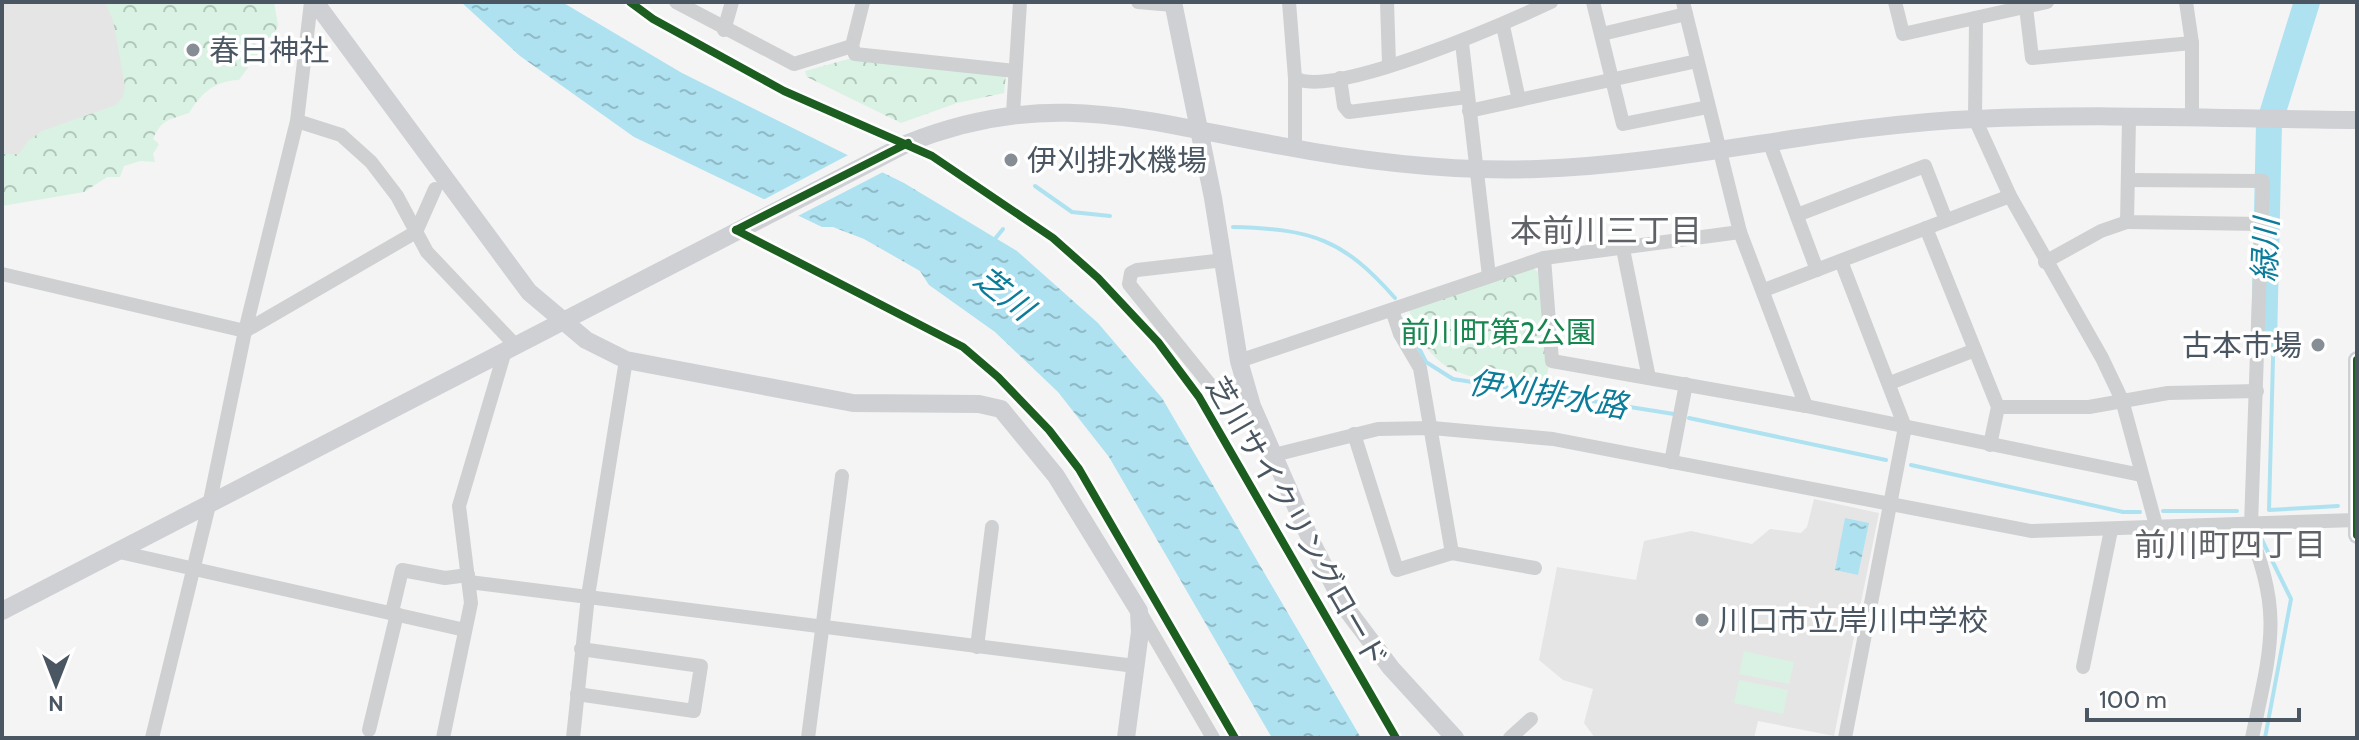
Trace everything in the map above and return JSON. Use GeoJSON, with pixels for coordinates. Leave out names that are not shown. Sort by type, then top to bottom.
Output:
{"type":"FeatureCollection","features":[{"type":"Feature","properties":{"kind":"street"},"geometry":{"type":"LineString","coordinates":[[152,738],[210,501],[245,331],[297,121],[313,2]]}},
{"type":"Feature","properties":{"kind":"street"},"geometry":{"type":"LineString","coordinates":[[313,2],[510,268],[562,322],[597,346],[626,360],[853,403],[979,404],[1001,409],[1056,476],[1213,738]]}},
{"type":"Feature","properties":{"kind":"street"},"geometry":{"type":"LineString","coordinates":[[676,2],[724,30],[794,64],[852,46]]}},
{"type":"Feature","properties":{"kind":"street"},"geometry":{"type":"LineString","coordinates":[[724,30],[732,2]]}},
{"type":"Feature","properties":{"kind":"street"},"geometry":{"type":"LineString","coordinates":[[863,2],[852,46],[855,54],[1015,71]]}},
{"type":"Feature","properties":{"kind":"street"},"geometry":{"type":"LineString","coordinates":[[1013,113],[1020,2]]}},
{"type":"Feature","properties":{"kind":"street"},"geometry":{"type":"LineString","coordinates":[[1138,2],[1173,4],[1247,394],[1312,543],[1345,607],[1391,668],[1455,738]]}},
{"type":"Feature","properties":{"kind":"street"},"geometry":{"type":"LineString","coordinates":[[1289,2],[1295,78],[1295,149]]}},
{"type":"Feature","properties":{"kind":"street"},"geometry":{"type":"LineString","coordinates":[[1387,2],[1389,64]]}},
{"type":"Feature","properties":{"kind":"street"},"geometry":{"type":"LineString","coordinates":[[1295,78],[1302,83],[1340,78],[1462,43],[1503,26],[1525,8],[1551,2]]}},
{"type":"Feature","properties":{"kind":"street"},"geometry":{"type":"LineString","coordinates":[[1593,2],[1623,124],[1708,107]]}},
{"type":"Feature","properties":{"kind":"street"},"geometry":{"type":"LineString","coordinates":[[1895,2],[1903,34],[1976,18],[1998,7],[2026,7],[2047,2]]}},
{"type":"Feature","properties":{"kind":"street"},"geometry":{"type":"LineString","coordinates":[[2186,2],[2192,43],[2192,119]]}},
{"type":"Feature","properties":{"kind":"street"},"geometry":{"type":"LineString","coordinates":[[2026,7],[2032,58],[2192,43]]}},
{"type":"Feature","properties":{"kind":"street"},"geometry":{"type":"LineString","coordinates":[[1602,34],[1685,8],[1740,232],[1806,406]]}},
{"type":"Feature","properties":{"kind":"street"},"geometry":{"type":"LineString","coordinates":[[1976,18],[1975,119],[2010,196],[2102,358],[2122,400],[2153,518]]}},
{"type":"Feature","properties":{"kind":"street"},"geometry":{"type":"LineString","coordinates":[[1503,26],[1519,100]]}},
{"type":"Feature","properties":{"kind":"street"},"geometry":{"type":"LineString","coordinates":[[1462,43],[1489,276]]}},
{"type":"Feature","properties":{"kind":"street"},"geometry":{"type":"LineString","coordinates":[[1340,78],[1344,106],[1349,112],[1519,100],[1697,61]]}},
{"type":"Feature","properties":{"kind":"street"},"geometry":{"type":"LineString","coordinates":[[2,611],[895,149],[958,124],[1013,113],[1103,113],[1378,162],[1475,169],[1538,169],[1718,151],[1975,119],[2357,120]]}},
{"type":"Feature","properties":{"kind":"street"},"geometry":{"type":"LineString","coordinates":[[2127,222],[2129,119]]}},
{"type":"Feature","properties":{"kind":"street"},"geometry":{"type":"LineString","coordinates":[[297,121],[341,135],[371,162],[397,196],[427,252],[510,348]]}},
{"type":"Feature","properties":{"kind":"street"},"geometry":{"type":"LineString","coordinates":[[1770,144],[1817,270]]}},
{"type":"Feature","properties":{"kind":"street"},"geometry":{"type":"LineString","coordinates":[[1797,215],[1925,166],[1946,220]]}},
{"type":"Feature","properties":{"kind":"street"},"geometry":{"type":"LineString","coordinates":[[2128,180],[2263,181],[2257,391],[2249,525],[2264,571],[2274,629],[2252,738]]}},
{"type":"Feature","properties":{"kind":"street"},"geometry":{"type":"LineString","coordinates":[[2,274],[245,331],[416,232],[435,189]]}},
{"type":"Feature","properties":{"kind":"street"},"geometry":{"type":"LineString","coordinates":[[1764,290],[2010,196]]}},
{"type":"Feature","properties":{"kind":"street"},"geometry":{"type":"LineString","coordinates":[[2045,262],[2101,231],[2127,222],[2262,224]]}},
{"type":"Feature","properties":{"kind":"street"},"geometry":{"type":"LineString","coordinates":[[1926,228],[1998,407],[1990,445]]}},
{"type":"Feature","properties":{"kind":"street"},"geometry":{"type":"LineString","coordinates":[[1239,361],[1544,258],[1740,232]]}},
{"type":"Feature","properties":{"kind":"street"},"geometry":{"type":"LineString","coordinates":[[1623,249],[1649,378]]}},
{"type":"Feature","properties":{"kind":"street"},"geometry":{"type":"LineString","coordinates":[[1544,258],[1552,361],[1806,406],[2141,475]]}},
{"type":"Feature","properties":{"kind":"street"},"geometry":{"type":"LineString","coordinates":[[1224,260],[1137,270],[1131,273],[1129,284],[1211,386],[1247,394]]}},
{"type":"Feature","properties":{"kind":"street"},"geometry":{"type":"LineString","coordinates":[[1841,261],[1905,427],[1845,738]]}},
{"type":"Feature","properties":{"kind":"street"},"geometry":{"type":"LineString","coordinates":[[1392,310],[1400,334],[1420,368],[1452,553]]}},
{"type":"Feature","properties":{"kind":"street"},"geometry":{"type":"LineString","coordinates":[[443,738],[471,603],[459,506],[510,348]]}},
{"type":"Feature","properties":{"kind":"street"},"geometry":{"type":"LineString","coordinates":[[1890,383],[1975,350]]}},
{"type":"Feature","properties":{"kind":"street"},"geometry":{"type":"LineString","coordinates":[[573,738],[588,596],[626,360]]}},
{"type":"Feature","properties":{"kind":"street"},"geometry":{"type":"LineString","coordinates":[[2357,360],[2357,535]]}},
{"type":"Feature","properties":{"kind":"street"},"geometry":{"type":"LineString","coordinates":[[1671,462],[1686,384]]}},
{"type":"Feature","properties":{"kind":"street"},"geometry":{"type":"LineString","coordinates":[[1998,407],[2089,407],[2168,393],[2257,391]]}},
{"type":"Feature","properties":{"kind":"street"},"geometry":{"type":"LineString","coordinates":[[1274,455],[1378,429],[1432,428],[1553,439],[2031,531],[2111,530],[2153,518],[2249,525],[2356,520]]}},
{"type":"Feature","properties":{"kind":"street"},"geometry":{"type":"LineString","coordinates":[[1354,434],[1397,570],[1452,553],[1535,568]]}},
{"type":"Feature","properties":{"kind":"street"},"geometry":{"type":"LineString","coordinates":[[808,738],[842,476]]}},
{"type":"Feature","properties":{"kind":"street"},"geometry":{"type":"LineString","coordinates":[[977,647],[992,527]]}},
{"type":"Feature","properties":{"kind":"street"},"geometry":{"type":"LineString","coordinates":[[2083,667],[2111,530]]}},
{"type":"Feature","properties":{"kind":"street"},"geometry":{"type":"LineString","coordinates":[[115,551],[465,630]]}},
{"type":"Feature","properties":{"kind":"street"},"geometry":{"type":"LineString","coordinates":[[369,730],[402,570],[823,628],[1135,666]]}},
{"type":"Feature","properties":{"kind":"street"},"geometry":{"type":"LineString","coordinates":[[1126,738],[1139,611]]}},
{"type":"Feature","properties":{"kind":"street"},"geometry":{"type":"LineString","coordinates":[[577,694],[694,711],[701,666],[581,649]]}},
{"type":"Feature","properties":{"kind":"street"},"geometry":{"type":"LineString","coordinates":[[1510,738],[1531,719]]}},
{"type":"Feature","properties":{"kind":"shaded area"},"geometry":{"type":"Polygon","coordinates":[[[2,2],[119,2],[162,115],[2,167],[2,2]]]}},
{"type":"Feature","properties":{"kind":"shaded area","name":"川口市立岸川中学校"},"geometry":{"type":"Polygon","coordinates":[[[1814,499],[1879,513],[1834,736],[1758,721],[1754,738],[1595,738],[1584,723],[1593,689],[1563,680],[1539,660],[1557,567],[1636,580],[1644,541],[1691,531],[1752,544],[1770,529],[1801,533],[1807,527],[1814,499]]]}},
{"type":"Feature","properties":{"kind":"green space"},"geometry":{"type":"Polygon","coordinates":[[[105,2],[274,2],[278,25],[274,35],[259,42],[258,54],[239,80],[210,89],[189,113],[160,127],[153,139],[159,144],[153,154],[155,162],[140,161],[124,166],[120,177],[107,177],[84,192],[2,206],[2,154],[19,154],[29,140],[42,131],[116,105],[123,97],[125,86],[113,20],[105,2]]]}},
{"type":"Feature","properties":{"kind":"green space"},"geometry":{"type":"Polygon","coordinates":[[[852,58],[1006,75],[1004,93],[957,103],[901,123],[807,77],[805,71],[852,58]]]}},
{"type":"Feature","properties":{"kind":"green space","name":"前川町第2公園"},"geometry":{"type":"Polygon","coordinates":[[[1533,268],[1538,272],[1549,366],[1545,384],[1478,378],[1460,373],[1444,365],[1431,352],[1409,310],[1533,268]]]}},
{"type":"Feature","properties":{"kind":"green space"},"geometry":{"type":"Polygon","coordinates":[[[1744,651],[1794,662],[1789,684],[1739,674],[1744,651]]]}},
{"type":"Feature","properties":{"kind":"green space"},"geometry":{"type":"Polygon","coordinates":[[[1739,680],[1788,690],[1783,714],[1734,703],[1739,680]]]}},
{"type":"Feature","properties":{"kind":"water","name":"芝川"},"geometry":{"type":"Polygon","coordinates":[[[461,2],[562,2],[682,73],[904,183],[1017,251],[1098,323],[1162,398],[1361,738],[1272,738],[1109,457],[1058,392],[995,332],[929,285],[920,271],[864,239],[833,227],[822,227],[634,137],[520,56],[461,2]]]}},
{"type":"Feature","properties":{"kind":"water"},"geometry":{"type":"Polygon","coordinates":[[[1845,518],[1869,523],[1858,575],[1835,570],[1845,518]]]}},
{"type":"Feature","properties":{"kind":"pier"},"geometry":{"type":"Polygon","coordinates":[[[852,153],[887,170],[794,218],[759,202],[852,153]]]}},
{"type":"Feature","properties":{"kind":"waterway","name":"緑川"},"geometry":{"type":"LineString","coordinates":[[2264,344],[2269,124],[2307,2]]}},
{"type":"Feature","properties":{"kind":"waterway","name":"伊刈排水路"},"geometry":{"type":"LineString","coordinates":[[1035,186],[1072,212],[1110,216]]}},
{"type":"Feature","properties":{"kind":"waterway"},"geometry":{"type":"LineString","coordinates":[[2277,209],[2269,510],[2338,506]]}},
{"type":"Feature","properties":{"kind":"waterway","name":"伊刈排水路"},"geometry":{"type":"LineString","coordinates":[[1233,227],[1284,231],[1324,241],[1359,262],[1395,298]]}},
{"type":"Feature","properties":{"kind":"waterway"},"geometry":{"type":"LineString","coordinates":[[994,240],[1003,229]]}},
{"type":"Feature","properties":{"kind":"waterway","name":"伊刈排水路"},"geometry":{"type":"LineString","coordinates":[[1404,319],[1426,362],[1453,379],[1674,414]]}},
{"type":"Feature","properties":{"kind":"waterway","name":"伊刈排水路"},"geometry":{"type":"LineString","coordinates":[[1689,418],[1886,460]]}},
{"type":"Feature","properties":{"kind":"waterway","name":"伊刈排水路"},"geometry":{"type":"LineString","coordinates":[[1911,465],[2123,512],[2140,512]]}},
{"type":"Feature","properties":{"kind":"waterway","name":"伊刈排水路"},"geometry":{"type":"LineString","coordinates":[[2163,511],[2237,511]]}},
{"type":"Feature","properties":{"kind":"waterway"},"geometry":{"type":"LineString","coordinates":[[2259,527],[2260,536],[2291,599],[2265,738]]}},
{"type":"Feature","properties":{"kind":"cycle path","name":"芝川サイクリングロード"},"geometry":{"type":"LineString","coordinates":[[630,2],[653,19],[784,91],[932,156],[1053,238],[1098,278],[1158,342],[1199,397],[1396,738]]}},
{"type":"Feature","properties":{"kind":"cycle path"},"geometry":{"type":"LineString","coordinates":[[736,230],[908,143]]}},
{"type":"Feature","properties":{"kind":"cycle path"},"geometry":{"type":"LineString","coordinates":[[736,230],[963,347],[998,377],[1049,430],[1079,469],[1235,738]]}},
{"type":"Feature","properties":{"kind":"cycle path"},"geometry":{"type":"LineString","coordinates":[[2357,360],[2357,535]]}},
{"type":"Feature","properties":{"kind":"place","name":"春日神社"},"geometry":{"type":"Point","coordinates":[193,50]}},
{"type":"Feature","properties":{"kind":"place","name":"伊刈排水機場"},"geometry":{"type":"Point","coordinates":[1011,160]}},
{"type":"Feature","properties":{"kind":"place","name":"古本市場"},"geometry":{"type":"Point","coordinates":[2318,345]}},
{"type":"Feature","properties":{"kind":"place","name":"川口市立岸川中学校"},"geometry":{"type":"Point","coordinates":[1702,620]}},
{"type":"Feature","properties":{"kind":"district","name":"本前川三丁目"},"geometry":{"type":"Point","coordinates":[1606,230]}},
{"type":"Feature","properties":{"kind":"district","name":"前川町四丁目"},"geometry":{"type":"Point","coordinates":[2230,544]}}]}
